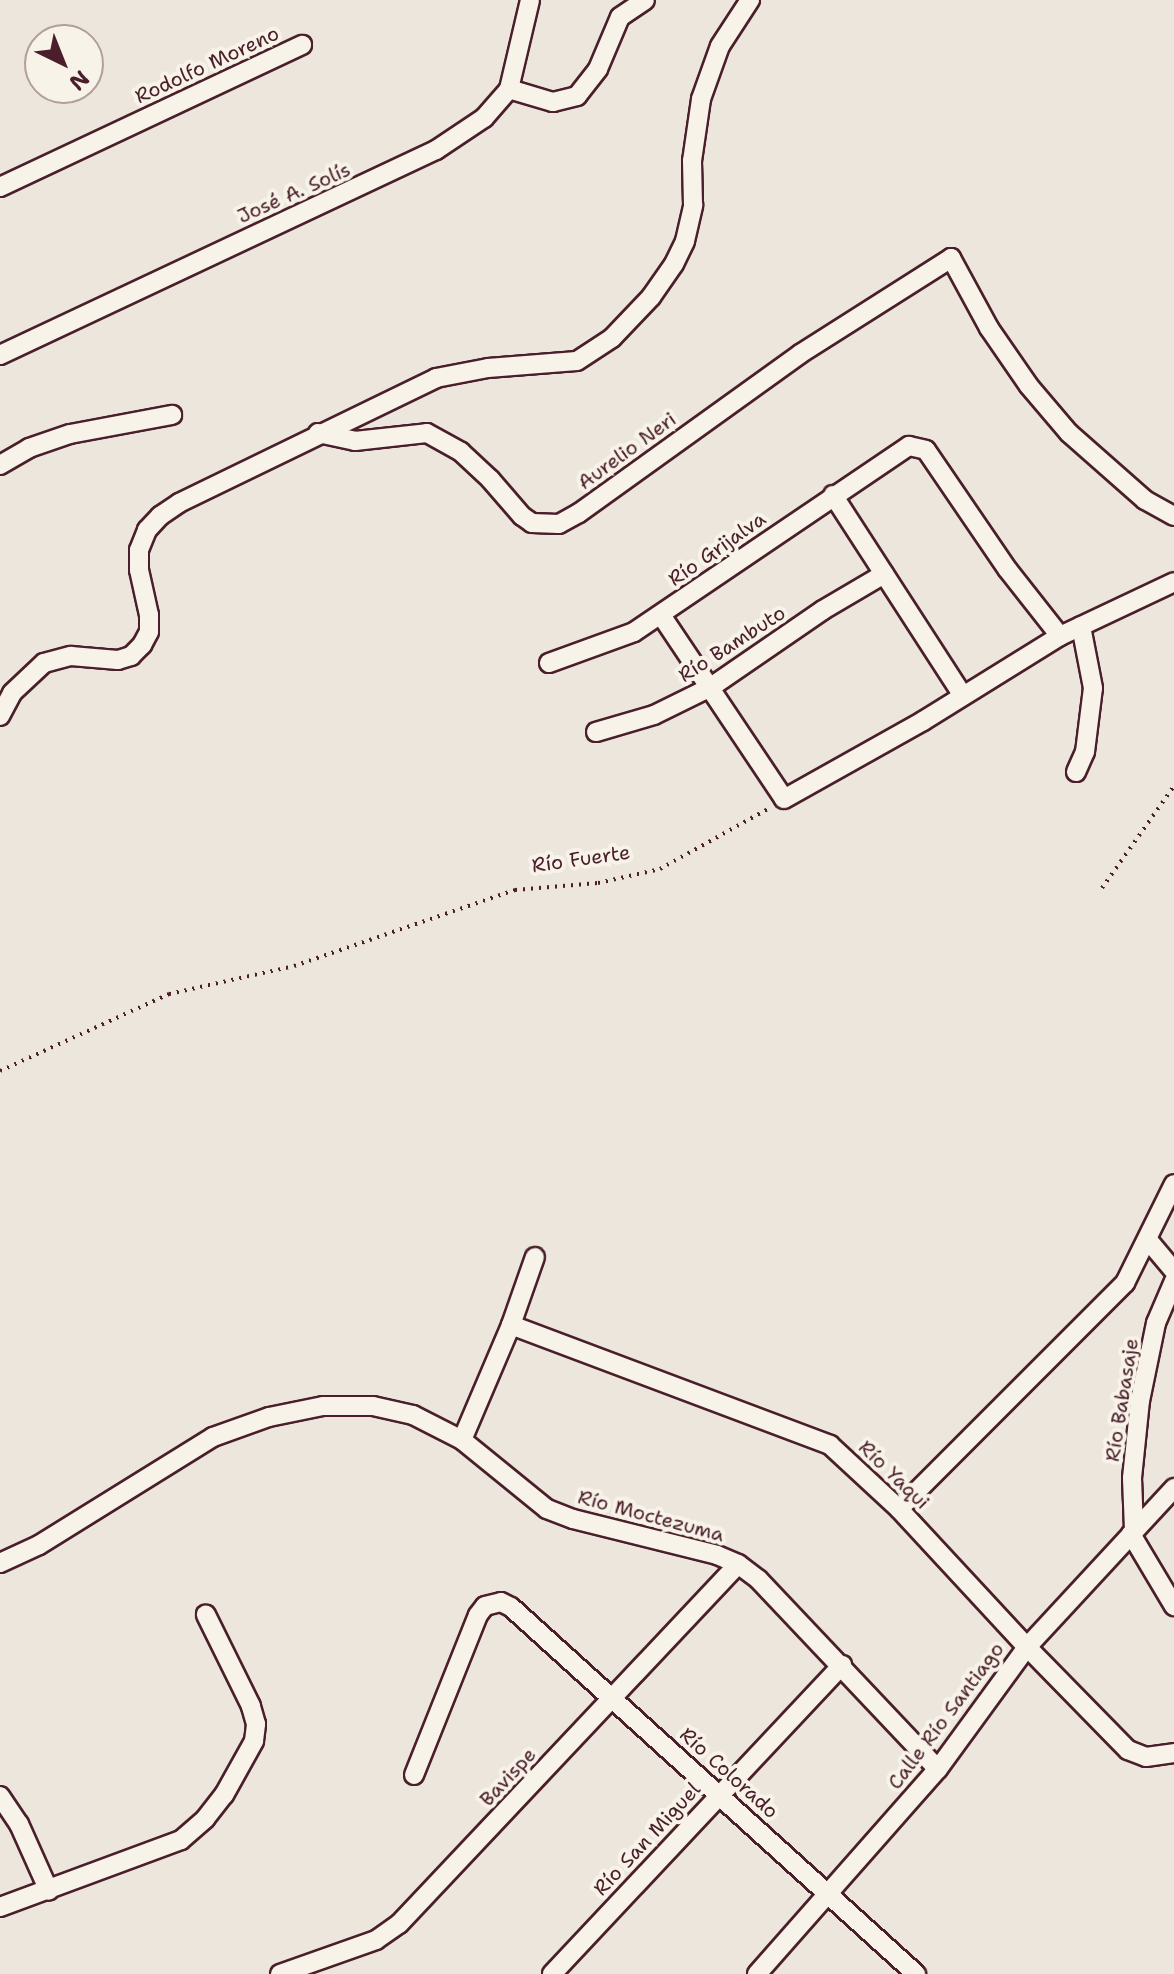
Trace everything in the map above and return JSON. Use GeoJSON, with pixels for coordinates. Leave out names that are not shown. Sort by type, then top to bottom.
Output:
{"type":"FeatureCollection","features":[{"type":"Feature","properties":{"kind":"street","name":"José A. Solís"},"geometry":{"type":"LineString","coordinates":[[0,355],[436,150],[484,118],[509,89],[530,0]]}},
{"type":"Feature","properties":{"kind":"street"},"geometry":{"type":"LineString","coordinates":[[509,89],[553,102],[577,96],[598,69],[620,17],[645,0]]}},
{"type":"Feature","properties":{"kind":"street"},"geometry":{"type":"LineString","coordinates":[[0,716],[12,693],[44,663],[71,656],[118,660],[131,656],[142,645],[149,632],[149,615],[139,570],[139,550],[147,530],[160,516],[318,433],[436,378],[488,368],[577,361],[612,338],[651,297],[674,264],[685,241],[693,205],[692,161],[701,99],[720,46],[750,0]]}},
{"type":"Feature","properties":{"kind":"street","name":"Rodolfo Moreno"},"geometry":{"type":"LineString","coordinates":[[0,187],[302,45]]}},
{"type":"Feature","properties":{"kind":"street","name":"Aurelio Neri"},"geometry":{"type":"LineString","coordinates":[[318,433],[355,441],[427,433],[461,452],[532,523],[559,524],[579,513],[800,354],[951,258],[989,328],[1029,386],[1069,433],[1145,500],[1174,516]]}},
{"type":"Feature","properties":{"kind":"street"},"geometry":{"type":"LineString","coordinates":[[0,465],[29,448],[70,434],[172,415]]}},
{"type":"Feature","properties":{"kind":"street","name":"Río Grijalva"},"geometry":{"type":"LineString","coordinates":[[549,663],[607,644],[661,615],[909,446],[926,450],[1008,570],[1060,636]]}},
{"type":"Feature","properties":{"kind":"street"},"geometry":{"type":"LineString","coordinates":[[833,495],[963,696]]}},
{"type":"Feature","properties":{"kind":"street","name":"Río Bambuto"},"geometry":{"type":"LineString","coordinates":[[596,732],[654,715],[711,687],[823,610],[884,574]]}},
{"type":"Feature","properties":{"kind":"street"},"geometry":{"type":"LineString","coordinates":[[661,615],[784,799],[1060,636],[1174,582]]}},
{"type":"Feature","properties":{"kind":"street"},"geometry":{"type":"LineString","coordinates":[[1076,772],[1085,752],[1092,716],[1093,688],[1081,626]]}},
{"type":"Feature","properties":{"kind":"street"},"geometry":{"type":"LineString","coordinates":[[899,1509],[1125,1283],[1174,1184]]}},
{"type":"Feature","properties":{"kind":"street"},"geometry":{"type":"LineString","coordinates":[[1148,1240],[1174,1271]]}},
{"type":"Feature","properties":{"kind":"street"},"geometry":{"type":"LineString","coordinates":[[462,1440],[511,1325],[535,1257]]}},
{"type":"Feature","properties":{"kind":"street","name":"Río Babasaje"},"geometry":{"type":"LineString","coordinates":[[1174,1281],[1156,1323],[1140,1401],[1132,1478],[1132,1532],[1174,1606]]}},
{"type":"Feature","properties":{"kind":"street","name":"Río Yaqui"},"geometry":{"type":"LineString","coordinates":[[511,1325],[805,1433],[830,1445],[899,1509],[1128,1750],[1146,1757],[1174,1753]]}},
{"type":"Feature","properties":{"kind":"street","name":"Río Moctezuma"},"geometry":{"type":"LineString","coordinates":[[0,1563],[39,1545],[213,1437],[269,1417],[323,1406],[373,1406],[413,1415],[462,1440],[547,1509],[573,1519],[717,1555],[738,1564],[759,1580],[842,1665],[938,1769]]}},
{"type":"Feature","properties":{"kind":"street","name":"Calle Río Santiago"},"geometry":{"type":"LineString","coordinates":[[757,1974],[938,1769],[1027,1647],[1174,1488]]}},
{"type":"Feature","properties":{"kind":"street","name":"Bavispe"},"geometry":{"type":"LineString","coordinates":[[280,1974],[307,1970],[376,1940],[399,1924],[738,1564]]}},
{"type":"Feature","properties":{"kind":"street","name":"Río Colorado"},"geometry":{"type":"LineString","coordinates":[[414,1775],[478,1615],[493,1603],[511,1607],[916,1974]]}},
{"type":"Feature","properties":{"kind":"street"},"geometry":{"type":"LineString","coordinates":[[0,1907],[181,1840],[215,1807],[245,1760],[256,1724],[251,1706],[206,1615]]}},
{"type":"Feature","properties":{"kind":"street","name":"Río San Miguel"},"geometry":{"type":"LineString","coordinates":[[552,1974],[842,1665]]}},
{"type":"Feature","properties":{"kind":"street"},"geometry":{"type":"LineString","coordinates":[[0,1796],[19,1824],[49,1891]]}},
{"type":"Feature","properties":{"kind":"path"},"geometry":{"type":"LineString","coordinates":[[1102,888],[1174,786]]}},
{"type":"Feature","properties":{"kind":"path","name":"Río Fuerte"},"geometry":{"type":"LineString","coordinates":[[0,1071],[169,994],[294,966],[515,890],[598,883],[660,869],[708,845],[784,799]]}}]}
